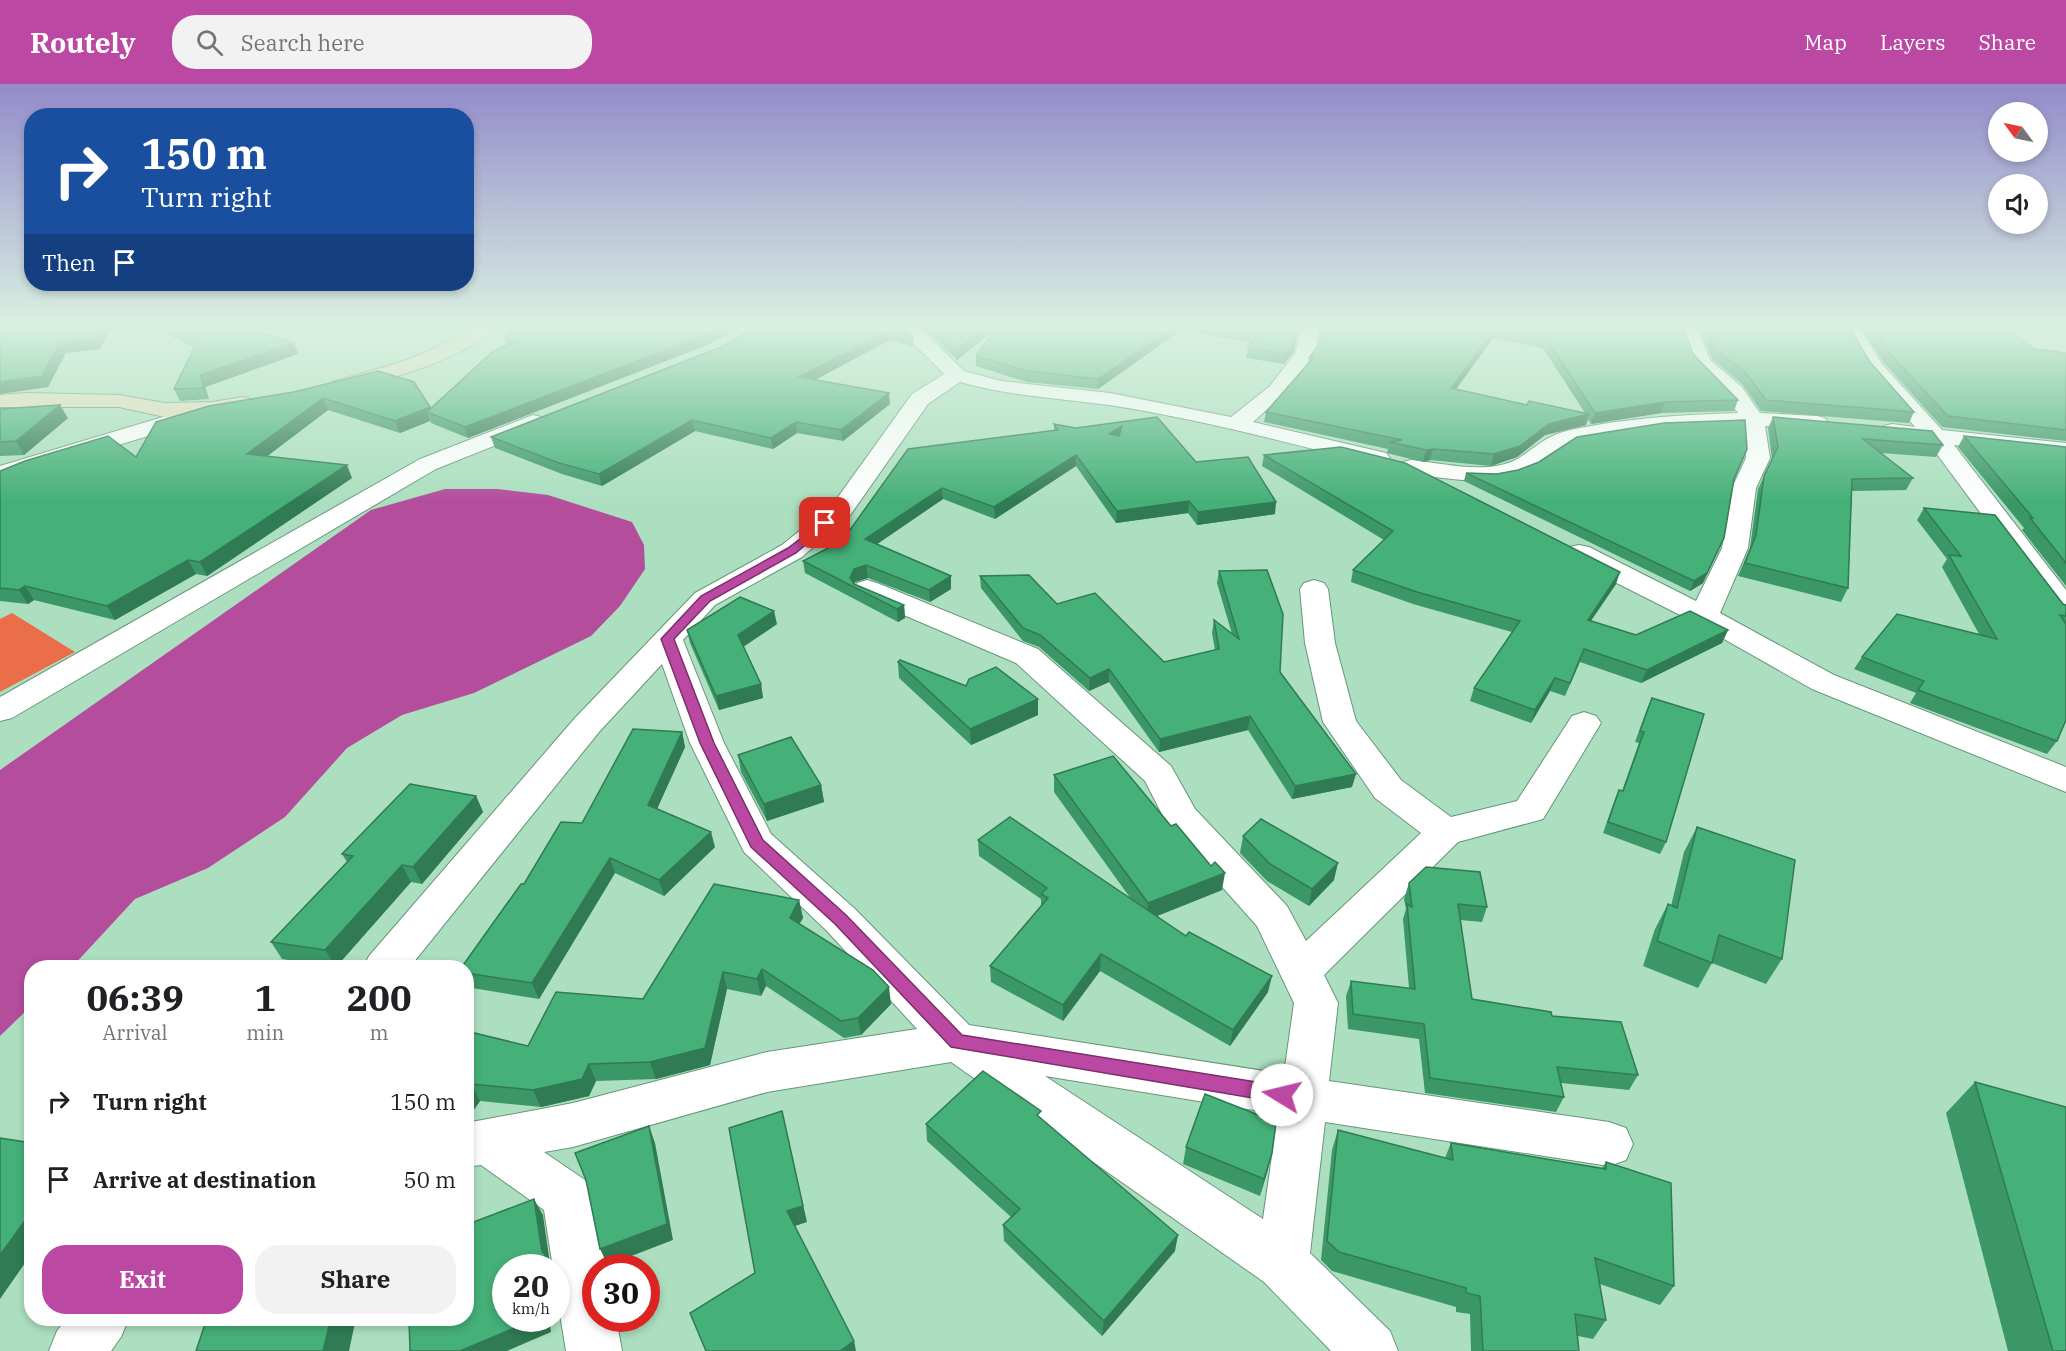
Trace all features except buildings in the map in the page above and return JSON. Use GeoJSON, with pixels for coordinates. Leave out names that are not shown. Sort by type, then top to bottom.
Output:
{"type":"FeatureCollection","features":[{"type":"Feature","properties":{"kind":"street"},"geometry":{"type":"LineString","coordinates":[[321,390],[348,384]]}},
{"type":"Feature","properties":{"kind":"street"},"geometry":{"type":"LineString","coordinates":[[391,960],[587,724],[705,599],[792,551],[842,509],[920,399],[943,384]]}},
{"type":"Feature","properties":{"kind":"street"},"geometry":{"type":"LineString","coordinates":[[989,384],[1110,399],[1411,466],[1493,475],[1526,464],[1554,442],[1661,422],[1753,419],[1839,424]]}},
{"type":"Feature","properties":{"kind":"street"},"geometry":{"type":"LineString","coordinates":[[1235,425],[1282,384]]}},
{"type":"Feature","properties":{"kind":"street"},"geometry":{"type":"LineString","coordinates":[[1704,616],[1735,548],[1744,488],[1758,458],[1753,419],[1733,391],[1725,384]]}},
{"type":"Feature","properties":{"kind":"street"},"geometry":{"type":"LineString","coordinates":[[1889,384],[1935,436],[2066,609]]}},
{"type":"Feature","properties":{"kind":"street"},"geometry":{"type":"LineString","coordinates":[[0,401],[119,401],[165,410],[212,409],[268,400]]}},
{"type":"Feature","properties":{"kind":"street"},"geometry":{"type":"LineString","coordinates":[[0,474],[212,409]]}},
{"type":"Feature","properties":{"kind":"street"},"geometry":{"type":"LineString","coordinates":[[0,711],[428,464],[560,412]]}},
{"type":"Feature","properties":{"kind":"street"},"geometry":{"type":"LineString","coordinates":[[1871,428],[2066,450]]}},
{"type":"Feature","properties":{"kind":"street"},"geometry":{"type":"LineString","coordinates":[[1411,466],[1473,499]]}},
{"type":"Feature","properties":{"kind":"street"},"geometry":{"type":"LineString","coordinates":[[1557,541],[1704,616],[1823,682],[2066,780]]}},
{"type":"Feature","properties":{"kind":"street"},"geometry":{"type":"LineString","coordinates":[[1314,589],[1320,643],[1340,722],[1388,789],[1445,832]]}},
{"type":"Feature","properties":{"kind":"street"},"geometry":{"type":"LineString","coordinates":[[867,590],[1027,656],[1159,774],[1181,817],[1273,917],[1316,1003],[1283,1263]]}},
{"type":"Feature","properties":{"kind":"street"},"geometry":{"type":"LineString","coordinates":[[668,639],[707,743],[757,843],[841,920],[957,1042],[1283,1263],[1370,1351]]}},
{"type":"Feature","properties":{"kind":"street"},"geometry":{"type":"LineString","coordinates":[[1301,971],[1445,832],[1530,810],[1584,723]]}},
{"type":"Feature","properties":{"kind":"street"},"geometry":{"type":"LineString","coordinates":[[477,1143],[573,1125],[767,1072],[957,1042],[1609,1144]]}},
{"type":"Feature","properties":{"kind":"street"},"geometry":{"type":"LineString","coordinates":[[477,1143],[567,1197],[594,1351]]}},
{"type":"Feature","properties":{"kind":"street"},"geometry":{"type":"LineString","coordinates":[[77,1351],[96,1326]]}},
{"type":"Feature","properties":{"kind":"shaded area"},"geometry":{"type":"Polygon","coordinates":[[[445,489],[498,489],[548,495],[632,522],[644,545],[645,569],[620,606],[591,636],[474,693],[402,715],[347,748],[285,817],[208,868],[135,899],[78,960],[24,960],[24,1013],[0,1036],[0,770],[371,510],[445,489]]]}},
{"type":"Feature","properties":{"kind":"shaded area"},"geometry":{"type":"Polygon","coordinates":[[[12,613],[75,652],[0,692],[0,619],[12,613]]]}},
{"type":"Feature","properties":{"kind":"route"},"geometry":{"type":"LineString","coordinates":[[825,523],[792,551],[705,599],[668,639],[707,743],[757,843],[841,920],[957,1042],[1282,1095]]}}]}
